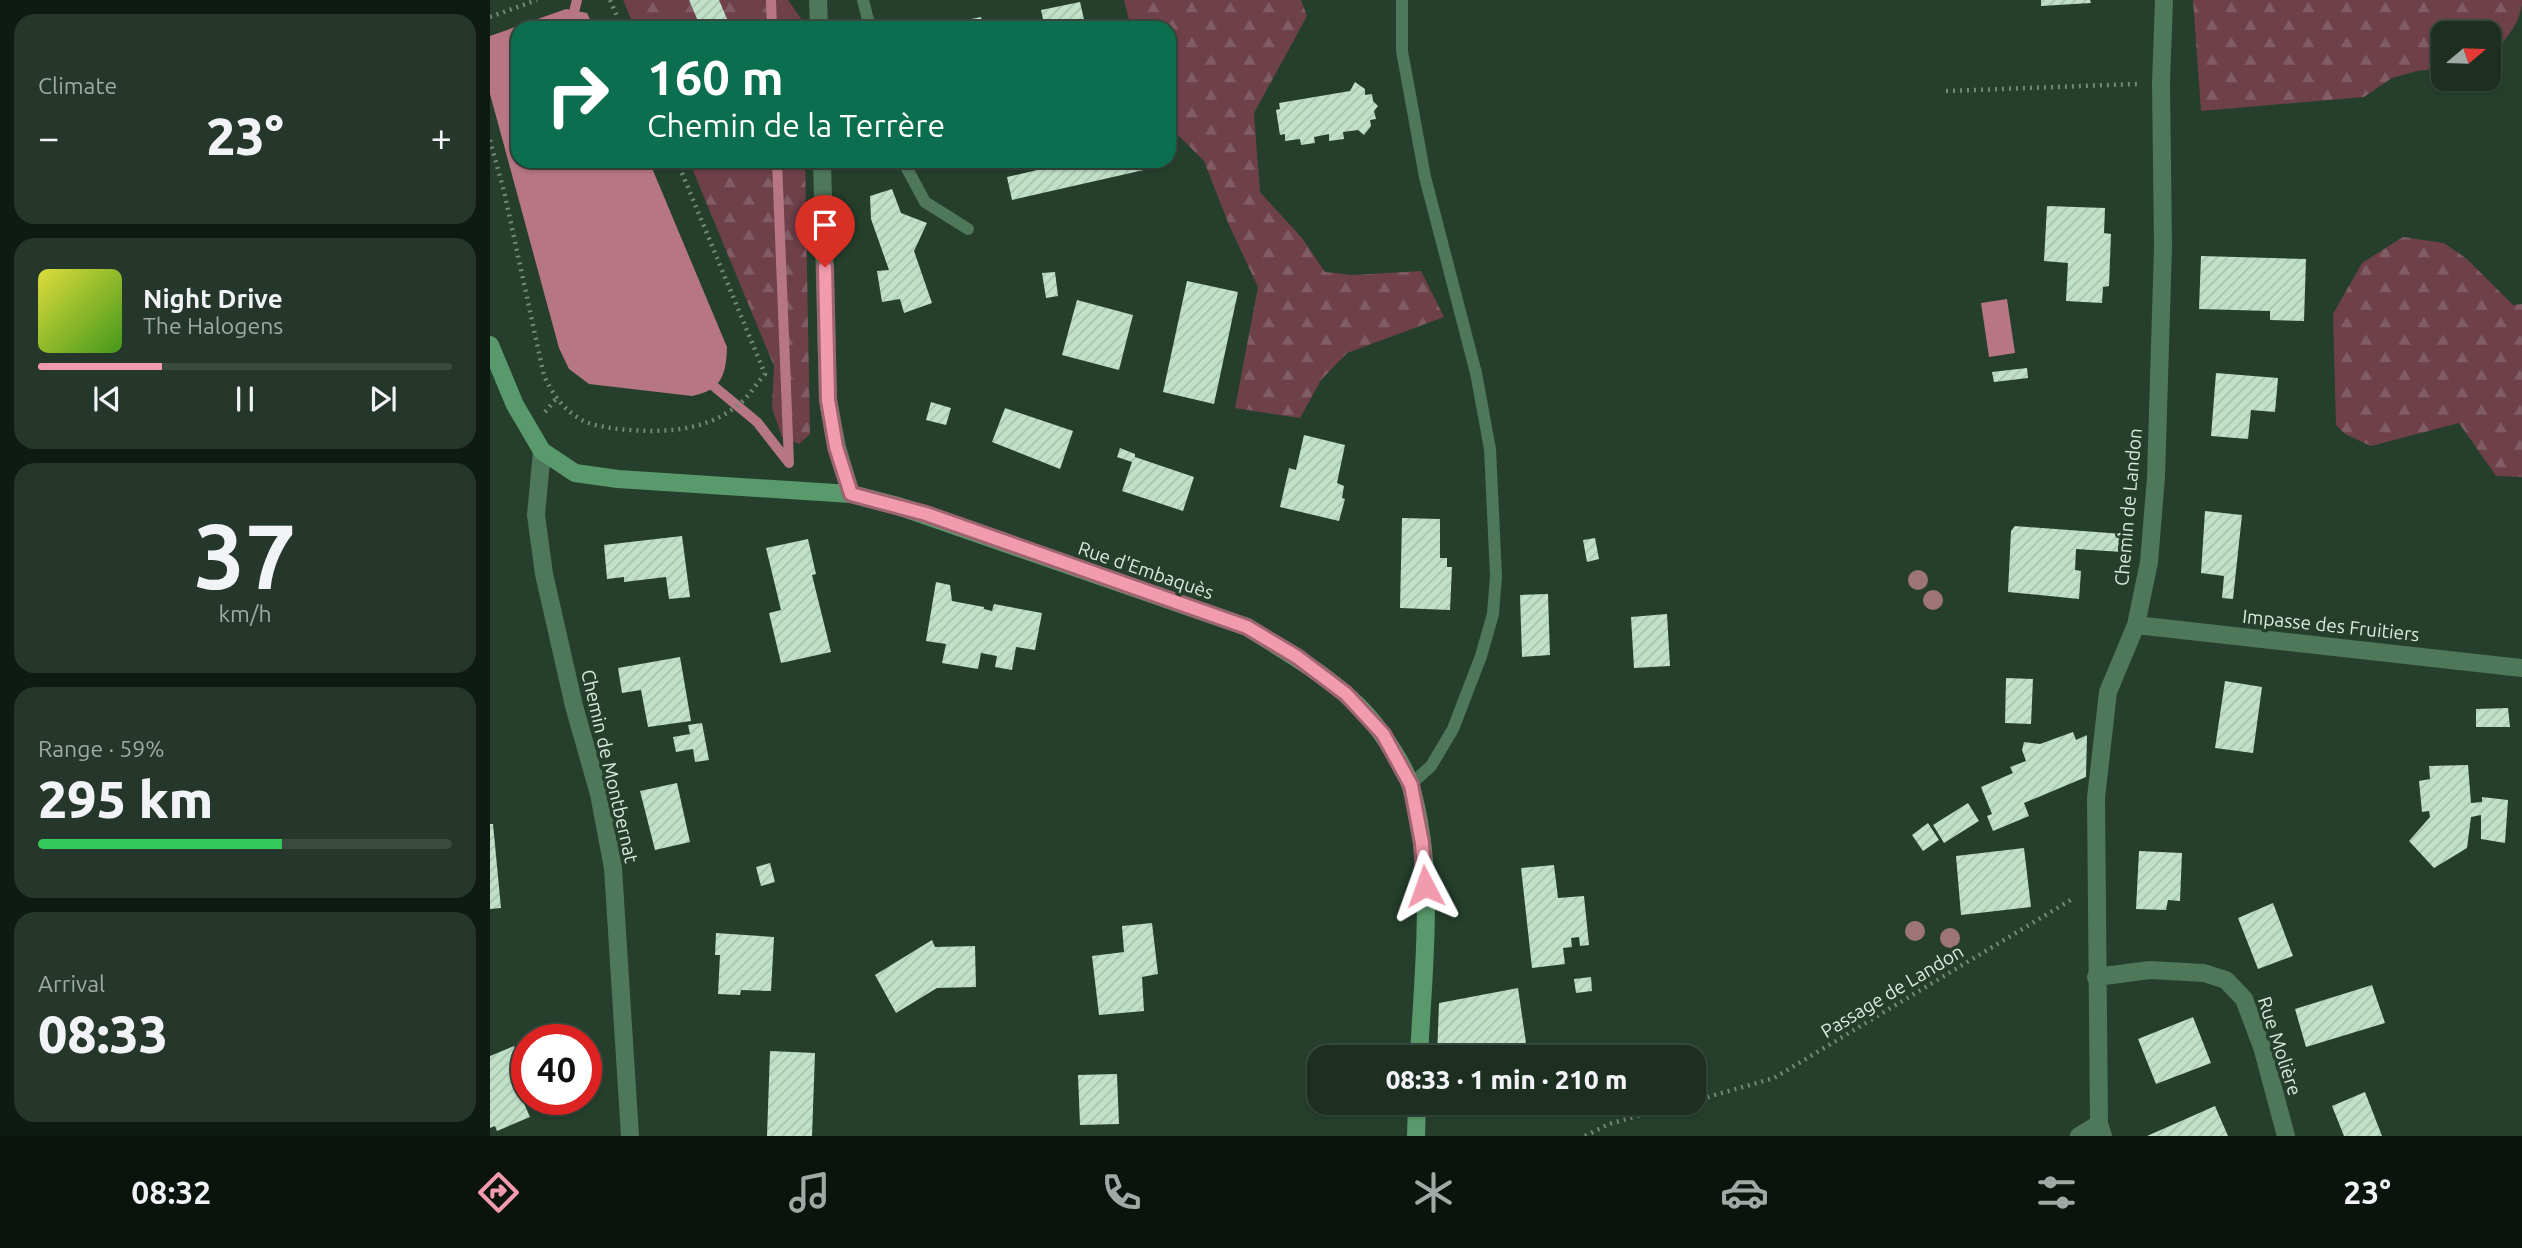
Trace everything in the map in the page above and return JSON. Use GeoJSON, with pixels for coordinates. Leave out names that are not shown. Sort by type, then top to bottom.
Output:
{"type":"FeatureCollection","features":[{"type":"Feature","properties":{"kind":"street"},"geometry":{"type":"LineString","coordinates":[[818,0],[819,21]]}},
{"type":"Feature","properties":{"kind":"street","name":"Chemin de Landon"},"geometry":{"type":"LineString","coordinates":[[2101,1130],[2096,977],[2096,798],[2108,692],[2136,625],[2149,562],[2156,477],[2163,247],[2161,83],[2164,0]]}},
{"type":"Feature","properties":{"kind":"street"},"geometry":{"type":"LineString","coordinates":[[822,168],[828,400],[836,447],[851,494]]}},
{"type":"Feature","properties":{"kind":"street"},"geometry":{"type":"LineString","coordinates":[[490,345],[515,405],[542,451]]}},
{"type":"Feature","properties":{"kind":"street","name":"Rue d'Embaquès"},"geometry":{"type":"LineString","coordinates":[[542,451],[575,473],[618,479],[851,494],[926,514],[1247,627],[1297,657],[1346,694],[1383,734],[1411,785],[1422,843],[1426,907],[1420,1045]]}},
{"type":"Feature","properties":{"kind":"street","name":"Chemin de Montbernat"},"geometry":{"type":"LineString","coordinates":[[542,451],[536,515],[544,574],[574,706],[599,794],[613,869],[630,1136]]}},
{"type":"Feature","properties":{"kind":"street","name":"Impasse des Fruitiers"},"geometry":{"type":"LineString","coordinates":[[2136,625],[2522,667]]}},
{"type":"Feature","properties":{"kind":"street","name":"Rue Molière"},"geometry":{"type":"LineString","coordinates":[[2096,977],[2150,970],[2204,973],[2226,980],[2244,999],[2262,1047],[2286,1136]]}},
{"type":"Feature","properties":{"kind":"street"},"geometry":{"type":"LineString","coordinates":[[1416,1136],[1417,1115]]}},
{"type":"Feature","properties":{"kind":"street"},"geometry":{"type":"LineString","coordinates":[[2079,1136],[2101,1130]]}},
{"type":"Feature","properties":{"kind":"lane"},"geometry":{"type":"LineString","coordinates":[[863,0],[868,21]]}},
{"type":"Feature","properties":{"kind":"lane"},"geometry":{"type":"LineString","coordinates":[[1402,0],[1402,51],[1425,177],[1476,373],[1490,449],[1496,576],[1493,614],[1481,656],[1454,729],[1431,766],[1411,785]]}},
{"type":"Feature","properties":{"kind":"lane"},"geometry":{"type":"LineString","coordinates":[[907,168],[925,202],[968,229]]}},
{"type":"Feature","properties":{"kind":"path"},"geometry":{"type":"LineString","coordinates":[[490,17],[537,0]]}},
{"type":"Feature","properties":{"kind":"path"},"geometry":{"type":"LineString","coordinates":[[610,0],[619,21]]}},
{"type":"Feature","properties":{"kind":"path"},"geometry":{"type":"LineString","coordinates":[[1946,91],[2161,83]]}},
{"type":"Feature","properties":{"kind":"path"},"geometry":{"type":"LineString","coordinates":[[490,140],[504,191],[544,376],[556,399],[578,418],[601,427],[647,432],[678,430],[705,424],[738,406],[765,374],[680,168]]}},
{"type":"Feature","properties":{"kind":"path","name":"Passage de Landon"},"geometry":{"type":"LineString","coordinates":[[1706,1098],[1774,1078],[2096,884]]}},
{"type":"Feature","properties":{"kind":"path"},"geometry":{"type":"LineString","coordinates":[[1585,1136],[1609,1124],[1641,1115]]}},
{"type":"Feature","properties":{"kind":"green space"},"geometry":{"type":"Polygon","coordinates":[[[623,0],[788,0],[802,20],[802,21],[632,21],[623,0]]]}},
{"type":"Feature","properties":{"kind":"green space"},"geometry":{"type":"Polygon","coordinates":[[[1124,0],[1301,0],[1307,16],[1254,113],[1260,192],[1302,238],[1325,272],[1353,275],[1421,271],[1444,317],[1347,353],[1321,380],[1300,418],[1235,408],[1258,287],[1229,225],[1204,161],[1176,133],[1176,21],[1129,21],[1124,0]]]}},
{"type":"Feature","properties":{"kind":"green space"},"geometry":{"type":"Polygon","coordinates":[[[2193,0],[2522,0],[2519,17],[2501,45],[2501,21],[2431,21],[2431,69],[2392,78],[2364,97],[2201,111],[2193,0]]]}},
{"type":"Feature","properties":{"kind":"green space"},"geometry":{"type":"Polygon","coordinates":[[[692,168],[805,168],[810,434],[799,444],[782,437],[772,408],[774,366],[692,168]]]}},
{"type":"Feature","properties":{"kind":"green space"},"geometry":{"type":"Polygon","coordinates":[[[2403,237],[2444,243],[2467,259],[2513,305],[2522,304],[2522,477],[2496,476],[2459,423],[2371,446],[2345,434],[2336,425],[2333,314],[2362,263],[2403,237]]]}},
{"type":"Feature","properties":{"kind":"shaded area"},"geometry":{"type":"Polygon","coordinates":[[[566,9],[587,13],[591,21],[532,21],[566,9]]]}},
{"type":"Feature","properties":{"kind":"shaded area"},"geometry":{"type":"Polygon","coordinates":[[[511,29],[511,168],[652,168],[727,347],[723,373],[710,390],[692,396],[589,384],[569,369],[559,348],[490,94],[490,36],[511,29]]]}},
{"type":"Feature","properties":{"kind":"shaded area"},"geometry":{"type":"Polygon","coordinates":[[[2007,299],[2015,353],[1989,357],[1981,303],[2007,299]]]}},
{"type":"Feature","properties":{"kind":"building"},"geometry":{"type":"Polygon","coordinates":[[[689,0],[719,0],[728,21],[698,21],[689,0]]]}},
{"type":"Feature","properties":{"kind":"building"},"geometry":{"type":"Polygon","coordinates":[[[2041,0],[2090,0],[2091,3],[2041,6],[2041,0]]]}},
{"type":"Feature","properties":{"kind":"building"},"geometry":{"type":"Polygon","coordinates":[[[1080,2],[1084,21],[1043,21],[1041,10],[1080,2]]]}},
{"type":"Feature","properties":{"kind":"building"},"geometry":{"type":"Polygon","coordinates":[[[981,17],[982,21],[962,21],[981,17]]]}},
{"type":"Feature","properties":{"kind":"building"},"geometry":{"type":"Polygon","coordinates":[[[1355,82],[1365,89],[1365,95],[1372,94],[1373,101],[1378,106],[1374,111],[1376,119],[1370,120],[1371,126],[1364,135],[1358,130],[1343,132],[1344,139],[1329,141],[1329,134],[1314,137],[1315,143],[1301,145],[1300,139],[1285,141],[1285,134],[1280,135],[1276,110],[1280,109],[1279,103],[1350,91],[1355,82]]]}},
{"type":"Feature","properties":{"kind":"building"},"geometry":{"type":"Polygon","coordinates":[[[1046,168],[1153,168],[1012,200],[1007,177],[1046,168]]]}},
{"type":"Feature","properties":{"kind":"building"},"geometry":{"type":"Polygon","coordinates":[[[892,189],[901,213],[927,223],[914,251],[932,303],[904,313],[900,299],[882,302],[877,271],[889,270],[871,219],[870,196],[892,189]]]}},
{"type":"Feature","properties":{"kind":"building"},"geometry":{"type":"Polygon","coordinates":[[[2047,206],[2105,208],[2104,233],[2111,234],[2109,286],[2103,287],[2102,303],[2066,301],[2068,263],[2044,261],[2047,206]]]}},
{"type":"Feature","properties":{"kind":"building"},"geometry":{"type":"Polygon","coordinates":[[[2201,256],[2306,259],[2304,321],[2270,320],[2270,311],[2199,309],[2201,256]]]}},
{"type":"Feature","properties":{"kind":"building"},"geometry":{"type":"Polygon","coordinates":[[[1055,272],[1058,296],[1046,298],[1042,273],[1055,272]]]}},
{"type":"Feature","properties":{"kind":"building"},"geometry":{"type":"Polygon","coordinates":[[[1187,281],[1238,292],[1214,404],[1163,392],[1187,281]]]}},
{"type":"Feature","properties":{"kind":"building"},"geometry":{"type":"Polygon","coordinates":[[[1077,300],[1133,315],[1119,370],[1062,355],[1077,300]]]}},
{"type":"Feature","properties":{"kind":"building"},"geometry":{"type":"Polygon","coordinates":[[[2027,368],[2028,378],[1994,382],[1992,372],[2027,368]]]}},
{"type":"Feature","properties":{"kind":"building"},"geometry":{"type":"Polygon","coordinates":[[[2216,373],[2278,378],[2275,412],[2251,410],[2248,439],[2211,436],[2216,373]]]}},
{"type":"Feature","properties":{"kind":"building"},"geometry":{"type":"Polygon","coordinates":[[[931,402],[951,408],[946,425],[926,420],[931,402]]]}},
{"type":"Feature","properties":{"kind":"building"},"geometry":{"type":"Polygon","coordinates":[[[1005,408],[1073,431],[1060,469],[992,442],[1005,408]]]}},
{"type":"Feature","properties":{"kind":"building"},"geometry":{"type":"Polygon","coordinates":[[[1304,435],[1345,445],[1337,483],[1344,486],[1342,498],[1345,499],[1339,521],[1280,507],[1289,468],[1296,470],[1304,435]]]}},
{"type":"Feature","properties":{"kind":"building"},"geometry":{"type":"Polygon","coordinates":[[[1120,448],[1135,454],[1135,457],[1194,477],[1183,511],[1122,491],[1132,462],[1117,457],[1120,448]]]}},
{"type":"Feature","properties":{"kind":"building"},"geometry":{"type":"Polygon","coordinates":[[[2205,511],[2242,515],[2233,599],[2222,598],[2224,576],[2201,573],[2205,511]]]}},
{"type":"Feature","properties":{"kind":"building"},"geometry":{"type":"Polygon","coordinates":[[[1402,518],[1440,519],[1440,558],[1447,558],[1447,567],[1452,567],[1450,610],[1400,608],[1402,518]]]}},
{"type":"Feature","properties":{"kind":"building"},"geometry":{"type":"Polygon","coordinates":[[[2015,526],[2123,534],[2122,552],[2076,549],[2075,570],[2081,571],[2079,599],[2008,592],[2011,531],[2015,526]]]}},
{"type":"Feature","properties":{"kind":"building"},"geometry":{"type":"Polygon","coordinates":[[[682,536],[690,597],[669,599],[666,577],[624,582],[624,577],[607,579],[604,545],[682,536]]]}},
{"type":"Feature","properties":{"kind":"building"},"geometry":{"type":"Polygon","coordinates":[[[1595,538],[1599,559],[1587,562],[1583,540],[1595,538]]]}},
{"type":"Feature","properties":{"kind":"building"},"geometry":{"type":"Polygon","coordinates":[[[808,539],[816,574],[812,575],[831,652],[781,663],[769,613],[781,610],[766,548],[808,539]]]}},
{"type":"Feature","properties":{"kind":"building"},"geometry":{"type":"Polygon","coordinates":[[[936,582],[950,585],[952,601],[992,611],[994,604],[1042,613],[1035,650],[1016,647],[1012,670],[995,667],[997,656],[981,653],[978,669],[942,663],[946,644],[926,641],[936,582]]]}},
{"type":"Feature","properties":{"kind":"building"},"geometry":{"type":"Polygon","coordinates":[[[1548,594],[1550,655],[1522,657],[1520,595],[1548,594]]]}},
{"type":"Feature","properties":{"kind":"building"},"geometry":{"type":"Polygon","coordinates":[[[1667,614],[1670,666],[1634,668],[1631,617],[1667,614]]]}},
{"type":"Feature","properties":{"kind":"building"},"geometry":{"type":"Polygon","coordinates":[[[680,657],[691,721],[648,727],[641,690],[622,693],[618,668],[680,657]]]}},
{"type":"Feature","properties":{"kind":"building"},"geometry":{"type":"Polygon","coordinates":[[[2006,678],[2033,679],[2031,724],[2005,723],[2006,678]]]}},
{"type":"Feature","properties":{"kind":"building"},"geometry":{"type":"Polygon","coordinates":[[[2225,681],[2262,687],[2253,753],[2215,748],[2225,681]]]}},
{"type":"Feature","properties":{"kind":"building"},"geometry":{"type":"Polygon","coordinates":[[[2508,708],[2510,727],[2476,727],[2476,709],[2508,708]]]}},
{"type":"Feature","properties":{"kind":"building"},"geometry":{"type":"Polygon","coordinates":[[[702,723],[709,760],[695,762],[693,749],[676,752],[673,737],[690,734],[688,725],[702,723]]]}},
{"type":"Feature","properties":{"kind":"building"},"geometry":{"type":"Polygon","coordinates":[[[2073,732],[2076,740],[2087,735],[2086,777],[2024,803],[2029,816],[1993,831],[1987,816],[1992,814],[1981,787],[2013,773],[2010,767],[2026,761],[2022,750],[2024,742],[2040,744],[2073,732]]]}},
{"type":"Feature","properties":{"kind":"building"},"geometry":{"type":"Polygon","coordinates":[[[2468,765],[2471,803],[2482,802],[2482,797],[2508,800],[2505,843],[2481,839],[2481,815],[2471,817],[2467,848],[2434,868],[2409,841],[2430,817],[2429,811],[2422,812],[2419,781],[2430,779],[2429,766],[2468,765]]]}},
{"type":"Feature","properties":{"kind":"building"},"geometry":{"type":"Polygon","coordinates":[[[677,783],[690,842],[655,850],[640,791],[677,783]]]}},
{"type":"Feature","properties":{"kind":"building"},"geometry":{"type":"Polygon","coordinates":[[[1968,803],[1979,821],[1944,843],[1933,825],[1968,803]]]}},
{"type":"Feature","properties":{"kind":"building"},"geometry":{"type":"Polygon","coordinates":[[[1928,823],[1939,840],[1923,851],[1912,835],[1928,823]]]}},
{"type":"Feature","properties":{"kind":"building"},"geometry":{"type":"Polygon","coordinates":[[[490,824],[493,824],[501,908],[490,909],[490,824]]]}},
{"type":"Feature","properties":{"kind":"building"},"geometry":{"type":"Polygon","coordinates":[[[2024,848],[2031,907],[1961,915],[1956,856],[2024,848]]]}},
{"type":"Feature","properties":{"kind":"building"},"geometry":{"type":"Polygon","coordinates":[[[2139,851],[2182,853],[2180,901],[2168,900],[2166,910],[2136,909],[2139,851]]]}},
{"type":"Feature","properties":{"kind":"building"},"geometry":{"type":"Polygon","coordinates":[[[770,863],[775,882],[761,886],[756,867],[770,863]]]}},
{"type":"Feature","properties":{"kind":"building"},"geometry":{"type":"Polygon","coordinates":[[[1554,865],[1558,898],[1584,896],[1589,945],[1580,946],[1579,937],[1571,938],[1572,947],[1563,948],[1565,964],[1532,968],[1521,868],[1554,865]]]}},
{"type":"Feature","properties":{"kind":"building"},"geometry":{"type":"Polygon","coordinates":[[[2273,903],[2293,956],[2258,969],[2238,918],[2273,903]]]}},
{"type":"Feature","properties":{"kind":"building"},"geometry":{"type":"Polygon","coordinates":[[[1152,923],[1158,974],[1142,977],[1144,1011],[1099,1015],[1092,956],[1124,952],[1122,926],[1152,923]]]}},
{"type":"Feature","properties":{"kind":"building"},"geometry":{"type":"Polygon","coordinates":[[[716,933],[774,937],[771,991],[741,990],[740,995],[718,994],[720,955],[715,955],[716,933]]]}},
{"type":"Feature","properties":{"kind":"building"},"geometry":{"type":"Polygon","coordinates":[[[932,940],[935,947],[975,946],[976,987],[937,988],[896,1013],[875,975],[932,940]]]}},
{"type":"Feature","properties":{"kind":"building"},"geometry":{"type":"Polygon","coordinates":[[[1591,977],[1592,991],[1576,993],[1574,979],[1591,977]]]}},
{"type":"Feature","properties":{"kind":"building"},"geometry":{"type":"Polygon","coordinates":[[[2372,985],[2385,1023],[2306,1047],[2295,1009],[2372,985]]]}},
{"type":"Feature","properties":{"kind":"building"},"geometry":{"type":"Polygon","coordinates":[[[1518,988],[1526,1045],[1437,1045],[1439,1003],[1518,988]]]}},
{"type":"Feature","properties":{"kind":"building"},"geometry":{"type":"Polygon","coordinates":[[[2193,1017],[2211,1063],[2156,1084],[2138,1039],[2193,1017]]]}},
{"type":"Feature","properties":{"kind":"building"},"geometry":{"type":"Polygon","coordinates":[[[511,1047],[511,1115],[530,1117],[497,1131],[495,1126],[490,1128],[490,1056],[511,1047]]]}},
{"type":"Feature","properties":{"kind":"building"},"geometry":{"type":"Polygon","coordinates":[[[770,1051],[815,1053],[812,1136],[767,1136],[770,1051]]]}},
{"type":"Feature","properties":{"kind":"building"},"geometry":{"type":"Polygon","coordinates":[[[1117,1074],[1119,1124],[1080,1125],[1078,1075],[1117,1074]]]}},
{"type":"Feature","properties":{"kind":"building"},"geometry":{"type":"Polygon","coordinates":[[[2365,1092],[2382,1136],[2344,1136],[2332,1106],[2365,1092]]]}},
{"type":"Feature","properties":{"kind":"building"},"geometry":{"type":"Polygon","coordinates":[[[2215,1106],[2228,1136],[2147,1136],[2215,1106]]]}},
{"type":"Feature","properties":{"kind":"waterway"},"geometry":{"type":"LineString","coordinates":[[572,21],[577,0]]}},
{"type":"Feature","properties":{"kind":"waterway"},"geometry":{"type":"LineString","coordinates":[[771,0],[772,21]]}},
{"type":"Feature","properties":{"kind":"waterway"},"geometry":{"type":"LineString","coordinates":[[705,379],[757,422],[789,463],[777,168]]}},
{"type":"Feature","properties":{"kind":"route"},"geometry":{"type":"LineString","coordinates":[[825,267],[828,400],[836,447],[851,494],[926,514],[1247,627],[1297,657],[1346,694],[1383,734],[1411,785],[1422,843],[1425,886]]}}]}
